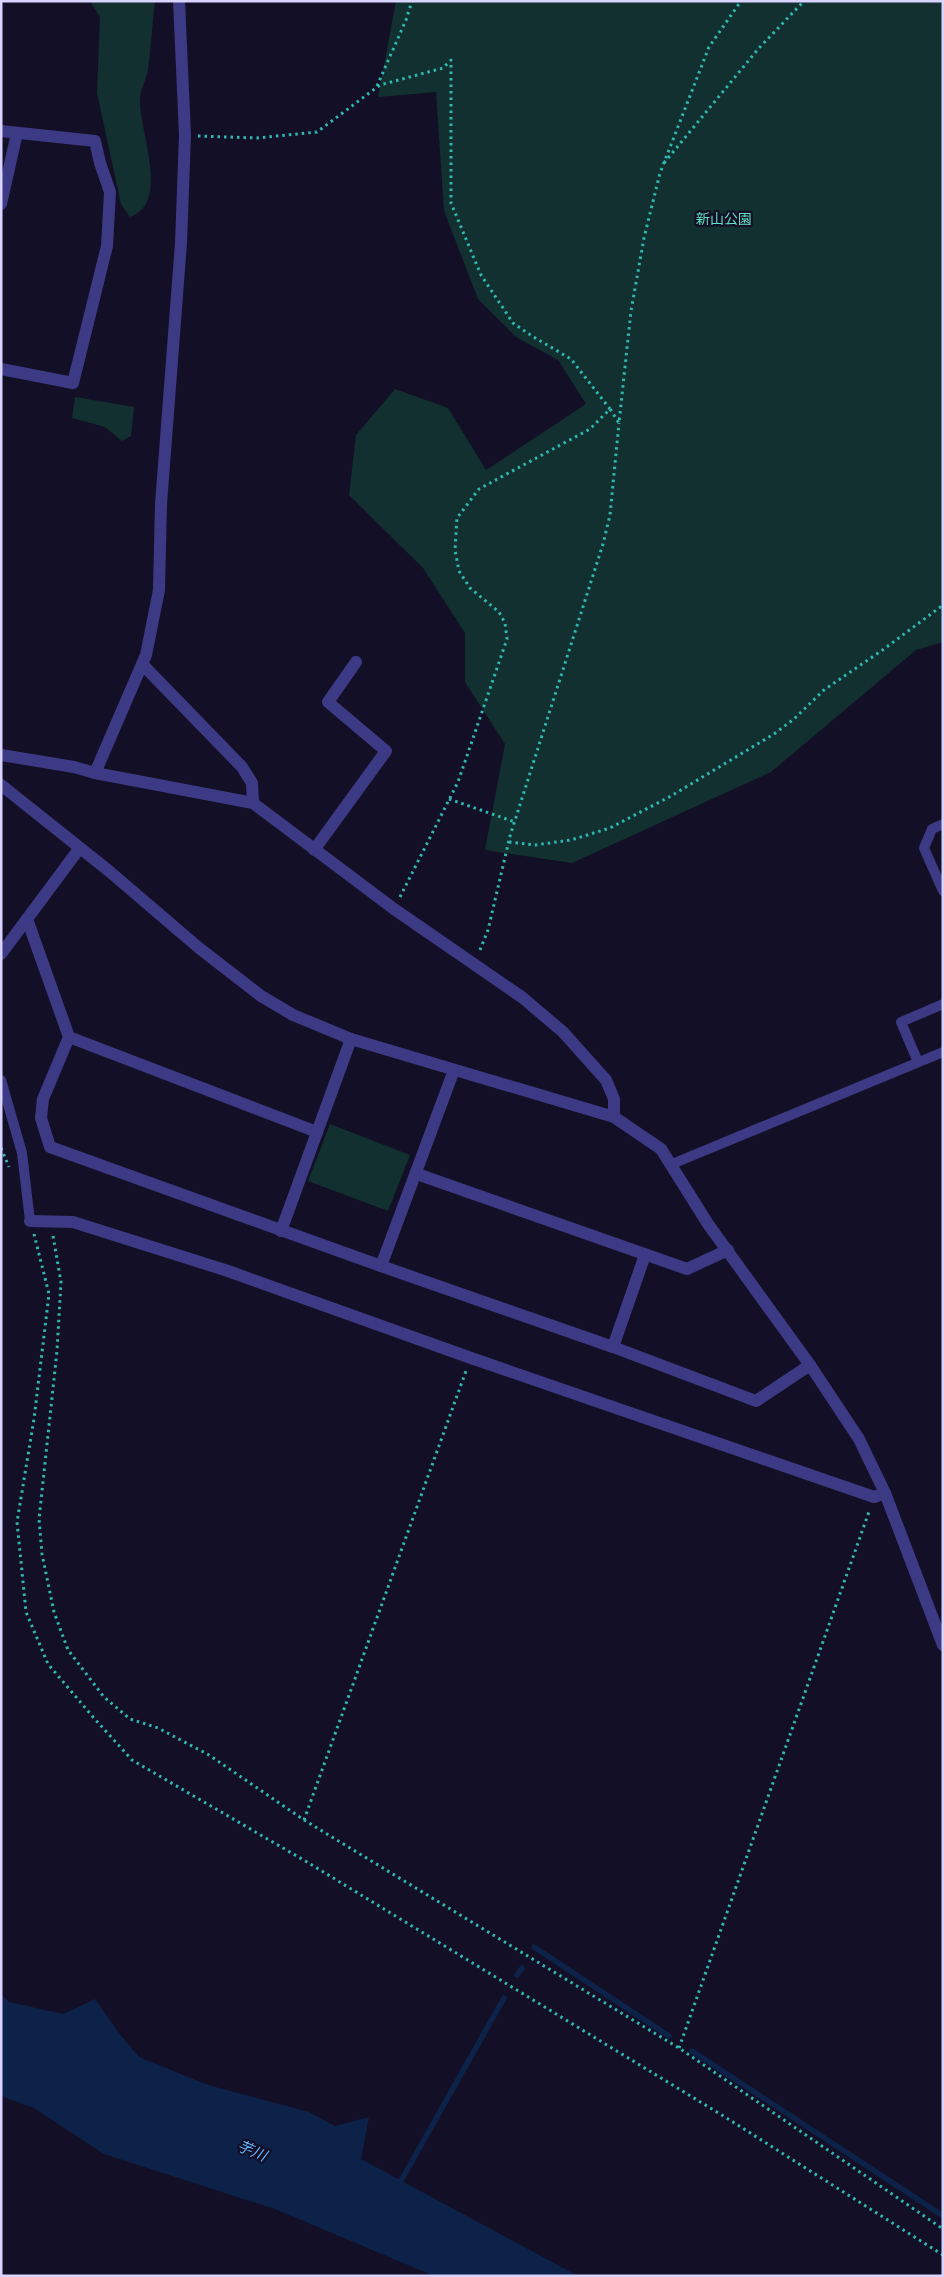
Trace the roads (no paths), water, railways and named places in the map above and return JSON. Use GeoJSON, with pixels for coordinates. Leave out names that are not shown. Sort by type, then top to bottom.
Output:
{"type":"FeatureCollection","features":[{"type":"Feature","properties":{"kind":"street"},"geometry":{"type":"LineString","coordinates":[[95,773],[142,664],[159,590],[161,504],[181,243],[185,135],[179,1]]}},
{"type":"Feature","properties":{"kind":"street"},"geometry":{"type":"LineString","coordinates":[[1,131],[96,141],[100,164],[110,192],[107,246],[73,383],[1,369]]}},
{"type":"Feature","properties":{"kind":"street"},"geometry":{"type":"LineString","coordinates":[[1,204],[17,133]]}},
{"type":"Feature","properties":{"kind":"street"},"geometry":{"type":"LineString","coordinates":[[314,850],[386,751],[328,702],[356,662]]}},
{"type":"Feature","properties":{"kind":"street"},"geometry":{"type":"LineString","coordinates":[[142,664],[242,767],[252,783],[252,803]]}},
{"type":"Feature","properties":{"kind":"street"},"geometry":{"type":"LineString","coordinates":[[1,755],[74,767],[95,773],[252,803],[394,909],[523,998],[563,1032],[606,1080],[614,1099],[614,1117]]}},
{"type":"Feature","properties":{"kind":"street"},"geometry":{"type":"LineString","coordinates":[[1,784],[109,871],[199,948],[261,996],[293,1015],[351,1039],[614,1117],[661,1149],[708,1224],[810,1365],[859,1438],[879,1495],[943,1645]]}},
{"type":"Feature","properties":{"kind":"street"},"geometry":{"type":"LineString","coordinates":[[1,954],[80,849]]}},
{"type":"Feature","properties":{"kind":"street"},"geometry":{"type":"LineString","coordinates":[[27,919],[69,1037],[43,1099],[41,1118],[50,1146],[281,1231],[613,1347],[756,1401],[810,1365]]}},
{"type":"Feature","properties":{"kind":"street"},"geometry":{"type":"LineString","coordinates":[[69,1037],[317,1132]]}},
{"type":"Feature","properties":{"kind":"street"},"geometry":{"type":"LineString","coordinates":[[281,1231],[351,1039]]}},
{"type":"Feature","properties":{"kind":"street"},"geometry":{"type":"LineString","coordinates":[[381,1266],[417,1174],[454,1070]]}},
{"type":"Feature","properties":{"kind":"street"},"geometry":{"type":"LineString","coordinates":[[417,1174],[687,1269],[728,1250]]}},
{"type":"Feature","properties":{"kind":"street"},"geometry":{"type":"LineString","coordinates":[[30,1220],[73,1222],[228,1270],[470,1358],[879,1495]]}},
{"type":"Feature","properties":{"kind":"street"},"geometry":{"type":"LineString","coordinates":[[613,1347],[645,1255]]}},
{"type":"Feature","properties":{"kind":"lane"},"geometry":{"type":"LineString","coordinates":[[943,824],[932,829],[924,848],[943,891]]}},
{"type":"Feature","properties":{"kind":"lane"},"geometry":{"type":"LineString","coordinates":[[918,1062],[901,1022],[943,1004]]}},
{"type":"Feature","properties":{"kind":"lane"},"geometry":{"type":"LineString","coordinates":[[672,1164],[943,1052]]}},
{"type":"Feature","properties":{"kind":"lane"},"geometry":{"type":"LineString","coordinates":[[1,1080],[22,1153],[30,1220]]}},
{"type":"Feature","properties":{"kind":"water","name":"芋川"},"geometry":{"type":"Polygon","coordinates":[[[1,1994],[9,2002],[63,2014],[95,1999],[139,2057],[208,2085],[309,2112],[335,2126],[369,2117],[361,2159],[578,2276],[434,2276],[275,2209],[104,2154],[34,2108],[1,2096],[1,1994]]]}},
{"type":"Feature","properties":{"kind":"waterway"},"geometry":{"type":"LineString","coordinates":[[534,1947],[669,2036]]}},
{"type":"Feature","properties":{"kind":"waterway"},"geometry":{"type":"LineString","coordinates":[[517,1975],[522,1968]]}},
{"type":"Feature","properties":{"kind":"waterway"},"geometry":{"type":"LineString","coordinates":[[398,2186],[504,1998]]}},
{"type":"Feature","properties":{"kind":"waterway"},"geometry":{"type":"LineString","coordinates":[[692,2051],[943,2216]]}},
{"type":"Feature","properties":{"kind":"park label","name":"新山公園"},"geometry":{"type":"Point","coordinates":[724,219]}}]}
